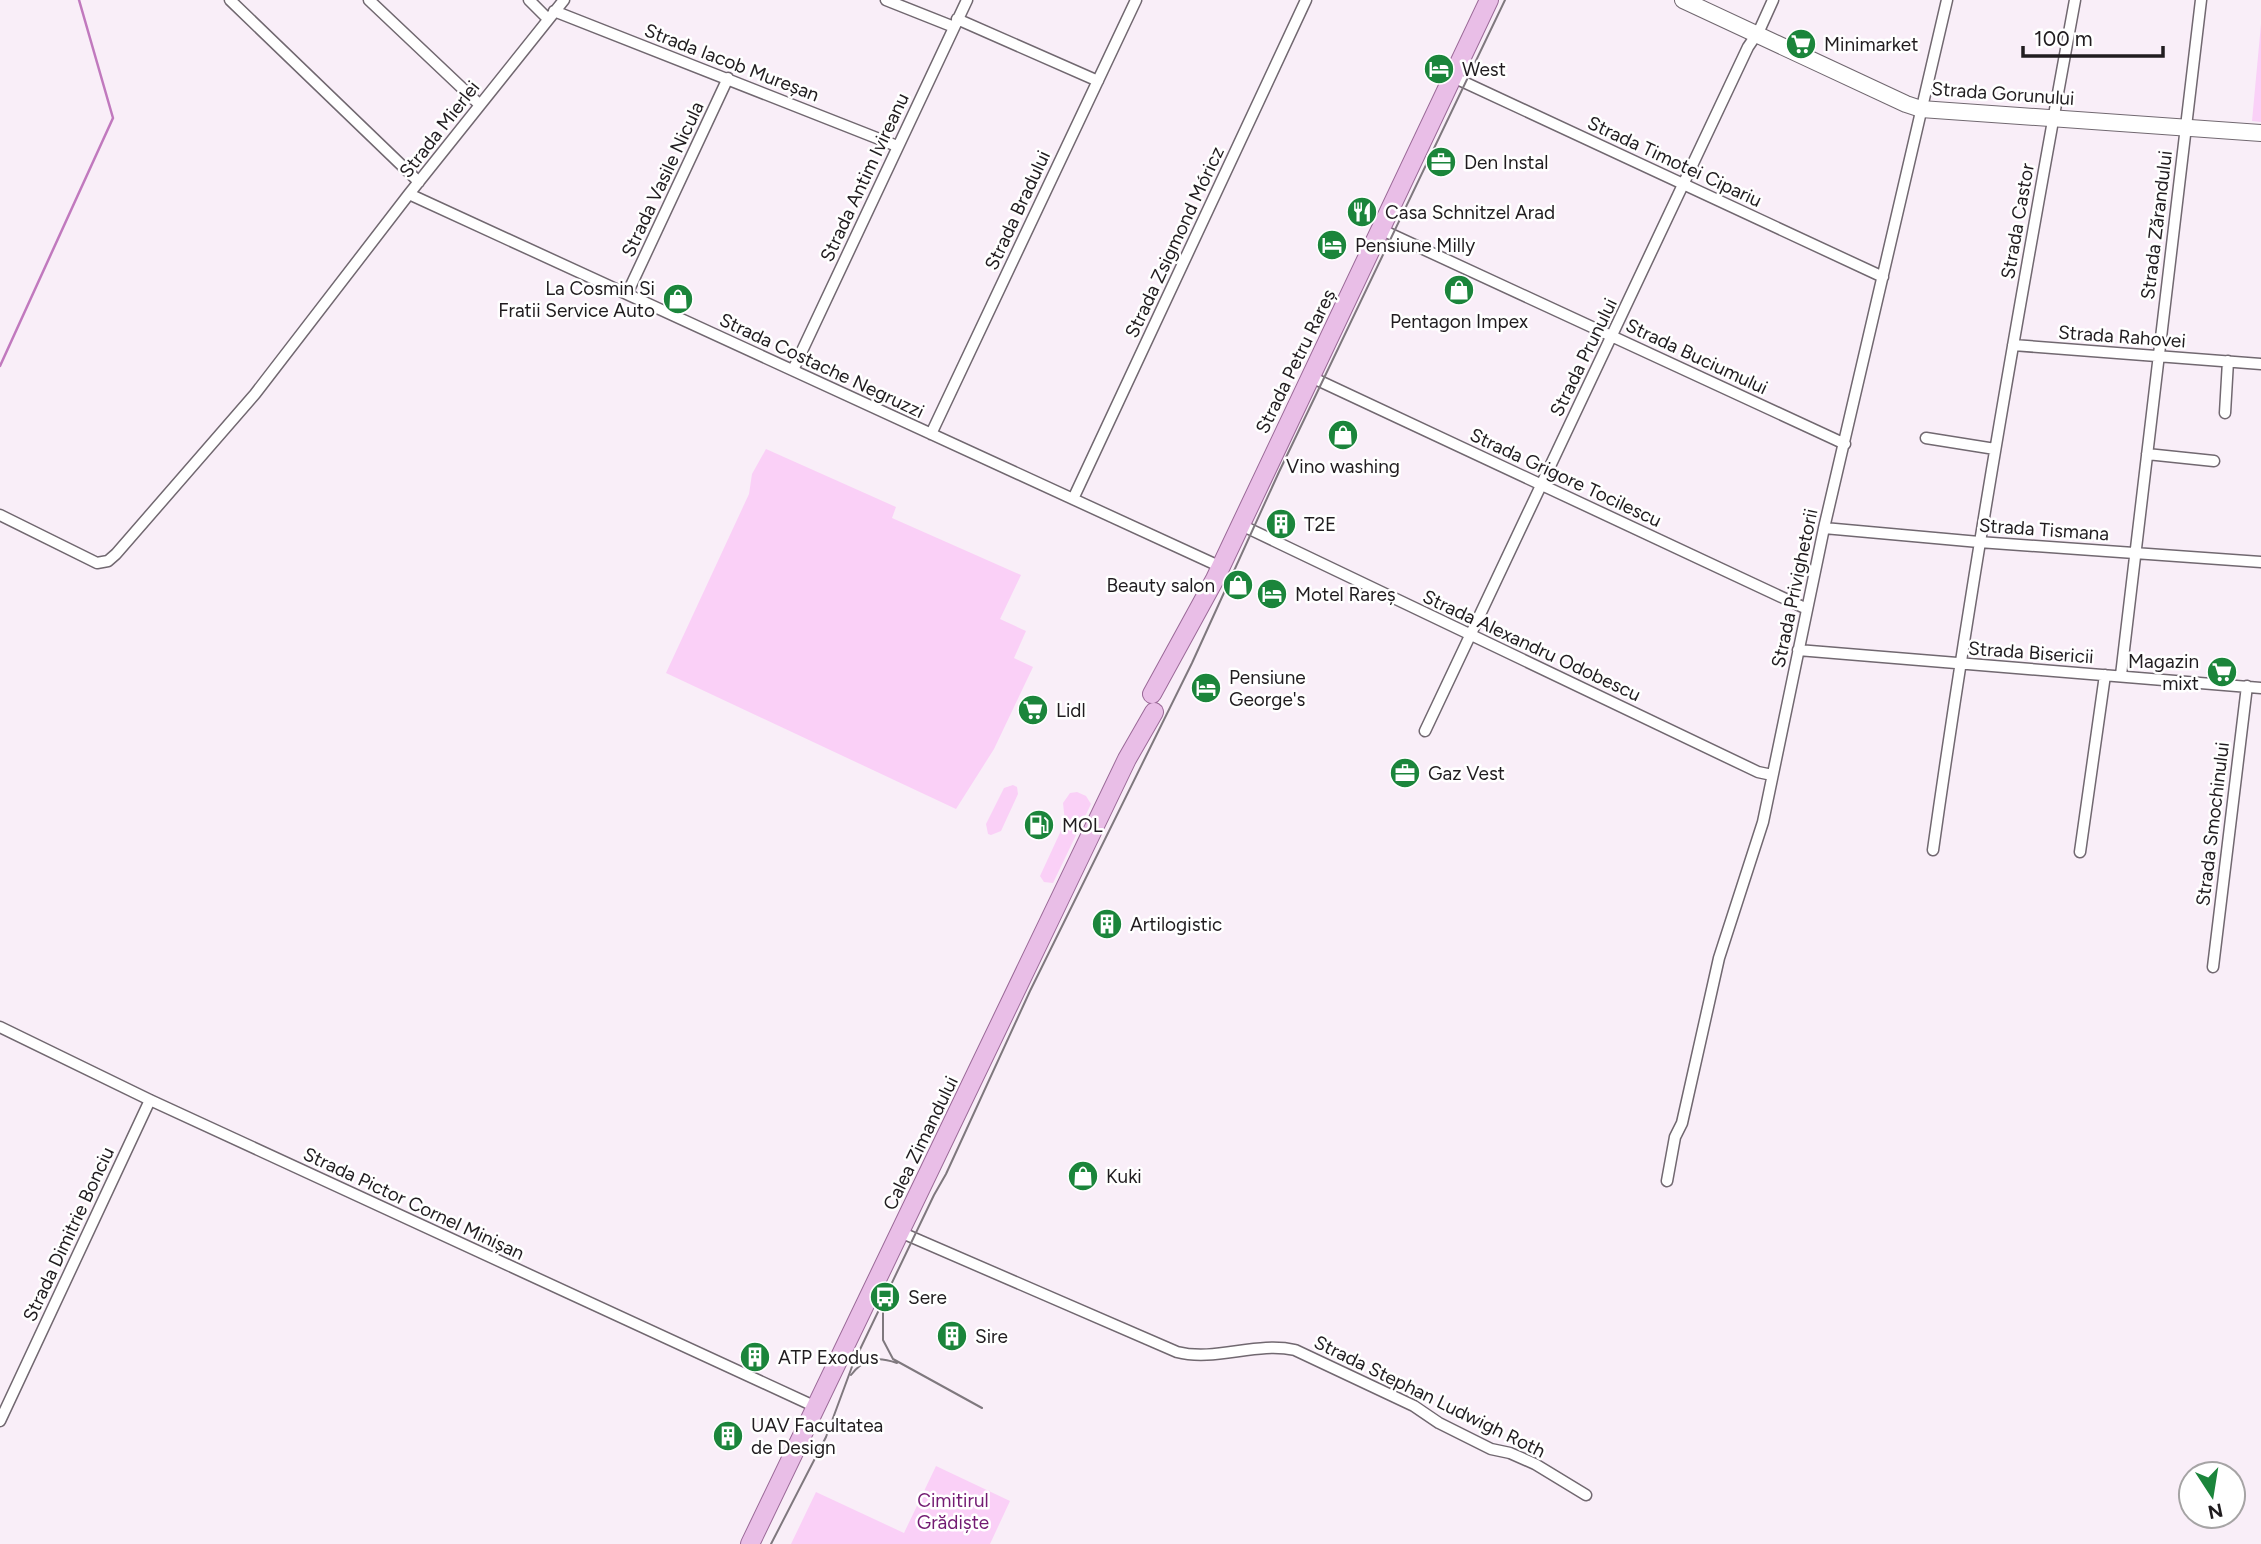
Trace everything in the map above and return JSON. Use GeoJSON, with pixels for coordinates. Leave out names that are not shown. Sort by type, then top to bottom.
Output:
{"type":"FeatureCollection","features":[{"type":"Feature","properties":{"kind":"main road","name":"Strada Petru Rareș"},"geometry":{"type":"LineString","coordinates":[[1191,626],[1382,230],[1489,0]]}},
{"type":"Feature","properties":{"kind":"main road","name":"Calea Zimandului"},"geometry":{"type":"LineString","coordinates":[[750,1544],[1191,626]]}},
{"type":"Feature","properties":{"kind":"street"},"geometry":{"type":"LineString","coordinates":[[230,0],[419,182]]}},
{"type":"Feature","properties":{"kind":"street"},"geometry":{"type":"LineString","coordinates":[[369,0],[480,105]]}},
{"type":"Feature","properties":{"kind":"street","name":"Strada Iacob Mureșan"},"geometry":{"type":"LineString","coordinates":[[529,0],[551,15],[728,78],[897,146]]}},
{"type":"Feature","properties":{"kind":"street","name":"Strada Mierlei"},"geometry":{"type":"LineString","coordinates":[[0,515],[92,561],[108,561],[256,394],[409,194],[564,0]]}},
{"type":"Feature","properties":{"kind":"street"},"geometry":{"type":"LineString","coordinates":[[886,0],[956,23],[1098,81]]}},
{"type":"Feature","properties":{"kind":"street","name":"Strada Antim Ivireanu"},"geometry":{"type":"LineString","coordinates":[[793,370],[967,0]]}},
{"type":"Feature","properties":{"kind":"street","name":"Strada Bradului"},"geometry":{"type":"LineString","coordinates":[[930,434],[1136,0]]}},
{"type":"Feature","properties":{"kind":"street","name":"Strada Zsigmond Móricz"},"geometry":{"type":"LineString","coordinates":[[1073,499],[1306,0]]}},
{"type":"Feature","properties":{"kind":"street","name":"Strada Gorunului"},"geometry":{"type":"LineString","coordinates":[[1683,0],[1921,109],[2261,133]]}},
{"type":"Feature","properties":{"kind":"street","name":"Strada Prunului"},"geometry":{"type":"LineString","coordinates":[[1425,731],[1748,47],[1773,0]]}},
{"type":"Feature","properties":{"kind":"street","name":"Strada Privighetorii"},"geometry":{"type":"LineString","coordinates":[[1667,1181],[1671,1153],[1682,1123],[1719,958],[1763,822],[1824,528],[1947,0]]}},
{"type":"Feature","properties":{"kind":"street","name":"Strada Castor"},"geometry":{"type":"LineString","coordinates":[[1933,850],[1979,542],[2075,0]]}},
{"type":"Feature","properties":{"kind":"street","name":"Strada Zărandului"},"geometry":{"type":"LineString","coordinates":[[2121,675],[2201,0]]}},
{"type":"Feature","properties":{"kind":"street","name":"Strada Timotei Cipariu"},"geometry":{"type":"LineString","coordinates":[[1453,77],[1883,277]]}},
{"type":"Feature","properties":{"kind":"street","name":"Strada Vasile Nicula"},"geometry":{"type":"LineString","coordinates":[[627,294],[728,78]]}},
{"type":"Feature","properties":{"kind":"street","name":"Strada Costache Negruzzi"},"geometry":{"type":"LineString","coordinates":[[409,194],[1221,567]]}},
{"type":"Feature","properties":{"kind":"street","name":"Strada Buciumului"},"geometry":{"type":"LineString","coordinates":[[1382,230],[1844,444]]}},
{"type":"Feature","properties":{"kind":"street","name":"Strada Rahovei"},"geometry":{"type":"LineString","coordinates":[[2013,345],[2261,364]]}},
{"type":"Feature","properties":{"kind":"street"},"geometry":{"type":"LineString","coordinates":[[2225,413],[2228,361]]}},
{"type":"Feature","properties":{"kind":"street","name":"Strada Grigore Tocilescu"},"geometry":{"type":"LineString","coordinates":[[1311,376],[1807,609]]}},
{"type":"Feature","properties":{"kind":"street"},"geometry":{"type":"LineString","coordinates":[[1926,438],[1996,449]]}},
{"type":"Feature","properties":{"kind":"street"},"geometry":{"type":"LineString","coordinates":[[2147,454],[2214,461]]}},
{"type":"Feature","properties":{"kind":"street","name":"Strada Alexandru Odobescu"},"geometry":{"type":"LineString","coordinates":[[1241,525],[1758,772],[1772,775]]}},
{"type":"Feature","properties":{"kind":"street","name":"Strada Tismana"},"geometry":{"type":"LineString","coordinates":[[1824,528],[2261,562]]}},
{"type":"Feature","properties":{"kind":"street","name":"Strada Bisericii"},"geometry":{"type":"LineString","coordinates":[[1798,650],[2261,688]]}},
{"type":"Feature","properties":{"kind":"street"},"geometry":{"type":"LineString","coordinates":[[2080,852],[2105,675]]}},
{"type":"Feature","properties":{"kind":"street","name":"Strada Smochinului"},"geometry":{"type":"LineString","coordinates":[[2213,967],[2246,686]]}},
{"type":"Feature","properties":{"kind":"street","name":"Strada Pictor Cornel Minișan"},"geometry":{"type":"LineString","coordinates":[[0,1027],[150,1100],[816,1407]]}},
{"type":"Feature","properties":{"kind":"street","name":"Strada Dimitrie Bonciu"},"geometry":{"type":"LineString","coordinates":[[0,1421],[150,1100]]}},
{"type":"Feature","properties":{"kind":"street","name":"Strada Stephan Ludwigh Roth"},"geometry":{"type":"LineString","coordinates":[[900,1232],[1177,1352],[1200,1354],[1279,1346],[1295,1350],[1414,1406],[1439,1423],[1491,1449],[1510,1453],[1535,1464],[1586,1495]]}},
{"type":"Feature","properties":{"kind":"green space"},"geometry":{"type":"Polygon","coordinates":[[[2261,24],[2261,122],[2252,121],[2261,24]]]}},
{"type":"Feature","properties":{"kind":"green space"},"geometry":{"type":"Polygon","coordinates":[[[766,449],[896,507],[892,518],[1021,575],[1000,619],[1026,631],[1014,658],[1033,667],[994,749],[956,809],[666,673],[749,494],[752,474],[766,449]]]}},
{"type":"Feature","properties":{"kind":"green space"},"geometry":{"type":"Polygon","coordinates":[[[1013,785],[1017,787],[1018,794],[1001,831],[988,834],[986,824],[1004,788],[1013,785]]]}},
{"type":"Feature","properties":{"kind":"green space"},"geometry":{"type":"Polygon","coordinates":[[[1077,792],[1086,796],[1091,804],[1053,883],[1044,882],[1040,876],[1065,822],[1063,803],[1070,793],[1077,792]]]}},
{"type":"Feature","properties":{"kind":"green space","name":"Cimitirul Grădiște"},"geometry":{"type":"Polygon","coordinates":[[[936,1466],[1010,1501],[990,1544],[791,1544],[816,1492],[904,1533],[936,1466]]]}},
{"type":"Feature","properties":{"kind":"waterway"},"geometry":{"type":"LineString","coordinates":[[0,366],[113,118],[79,0]]}},
{"type":"Feature","properties":{"kind":"tram line"},"geometry":{"type":"LineString","coordinates":[[771,1544],[826,1437],[853,1364],[946,1174],[1030,991],[1192,663],[1279,472],[1505,0]]}},
{"type":"Feature","properties":{"kind":"tram line"},"geometry":{"type":"LineString","coordinates":[[883,1312],[883,1340],[893,1359],[982,1408]]}},
{"type":"Feature","properties":{"kind":"tram line"},"geometry":{"type":"LineString","coordinates":[[851,1375],[871,1360],[897,1363]]}},
{"type":"Feature","properties":{"kind":"place","name":"Minimarket"},"geometry":{"type":"Point","coordinates":[1801,44]}},
{"type":"Feature","properties":{"kind":"place","name":"West"},"geometry":{"type":"Point","coordinates":[1439,69]}},
{"type":"Feature","properties":{"kind":"place","name":"Den Instal"},"geometry":{"type":"Point","coordinates":[1441,162]}},
{"type":"Feature","properties":{"kind":"place","name":"Casa Schnitzel Arad"},"geometry":{"type":"Point","coordinates":[1362,212]}},
{"type":"Feature","properties":{"kind":"place","name":"Pensiune Milly"},"geometry":{"type":"Point","coordinates":[1332,245]}},
{"type":"Feature","properties":{"kind":"place","name":"Pentagon Impex"},"geometry":{"type":"Point","coordinates":[1459,290]}},
{"type":"Feature","properties":{"kind":"place","name":"La Cosmin Si Fratii Service Auto"},"geometry":{"type":"Point","coordinates":[678,299]}},
{"type":"Feature","properties":{"kind":"place","name":"Vino washing"},"geometry":{"type":"Point","coordinates":[1343,435]}},
{"type":"Feature","properties":{"kind":"place","name":"T2E"},"geometry":{"type":"Point","coordinates":[1281,524]}},
{"type":"Feature","properties":{"kind":"place","name":"Beauty salon"},"geometry":{"type":"Point","coordinates":[1238,585]}},
{"type":"Feature","properties":{"kind":"place","name":"Motel Rareș"},"geometry":{"type":"Point","coordinates":[1272,594]}},
{"type":"Feature","properties":{"kind":"place","name":"Magazin mixt"},"geometry":{"type":"Point","coordinates":[2222,672]}},
{"type":"Feature","properties":{"kind":"place","name":"Pensiune George's"},"geometry":{"type":"Point","coordinates":[1206,688]}},
{"type":"Feature","properties":{"kind":"place","name":"Lidl"},"geometry":{"type":"Point","coordinates":[1033,710]}},
{"type":"Feature","properties":{"kind":"place","name":"Gaz Vest"},"geometry":{"type":"Point","coordinates":[1405,773]}},
{"type":"Feature","properties":{"kind":"place","name":"MOL"},"geometry":{"type":"Point","coordinates":[1039,825]}},
{"type":"Feature","properties":{"kind":"place","name":"Artilogistic"},"geometry":{"type":"Point","coordinates":[1107,924]}},
{"type":"Feature","properties":{"kind":"place","name":"Kuki"},"geometry":{"type":"Point","coordinates":[1083,1176]}},
{"type":"Feature","properties":{"kind":"place","name":"Sere"},"geometry":{"type":"Point","coordinates":[885,1297]}},
{"type":"Feature","properties":{"kind":"place","name":"Sire"},"geometry":{"type":"Point","coordinates":[952,1336]}},
{"type":"Feature","properties":{"kind":"place","name":"ATP Exodus"},"geometry":{"type":"Point","coordinates":[755,1357]}},
{"type":"Feature","properties":{"kind":"place","name":"UAV Facultatea de Design"},"geometry":{"type":"Point","coordinates":[728,1436]}}]}
